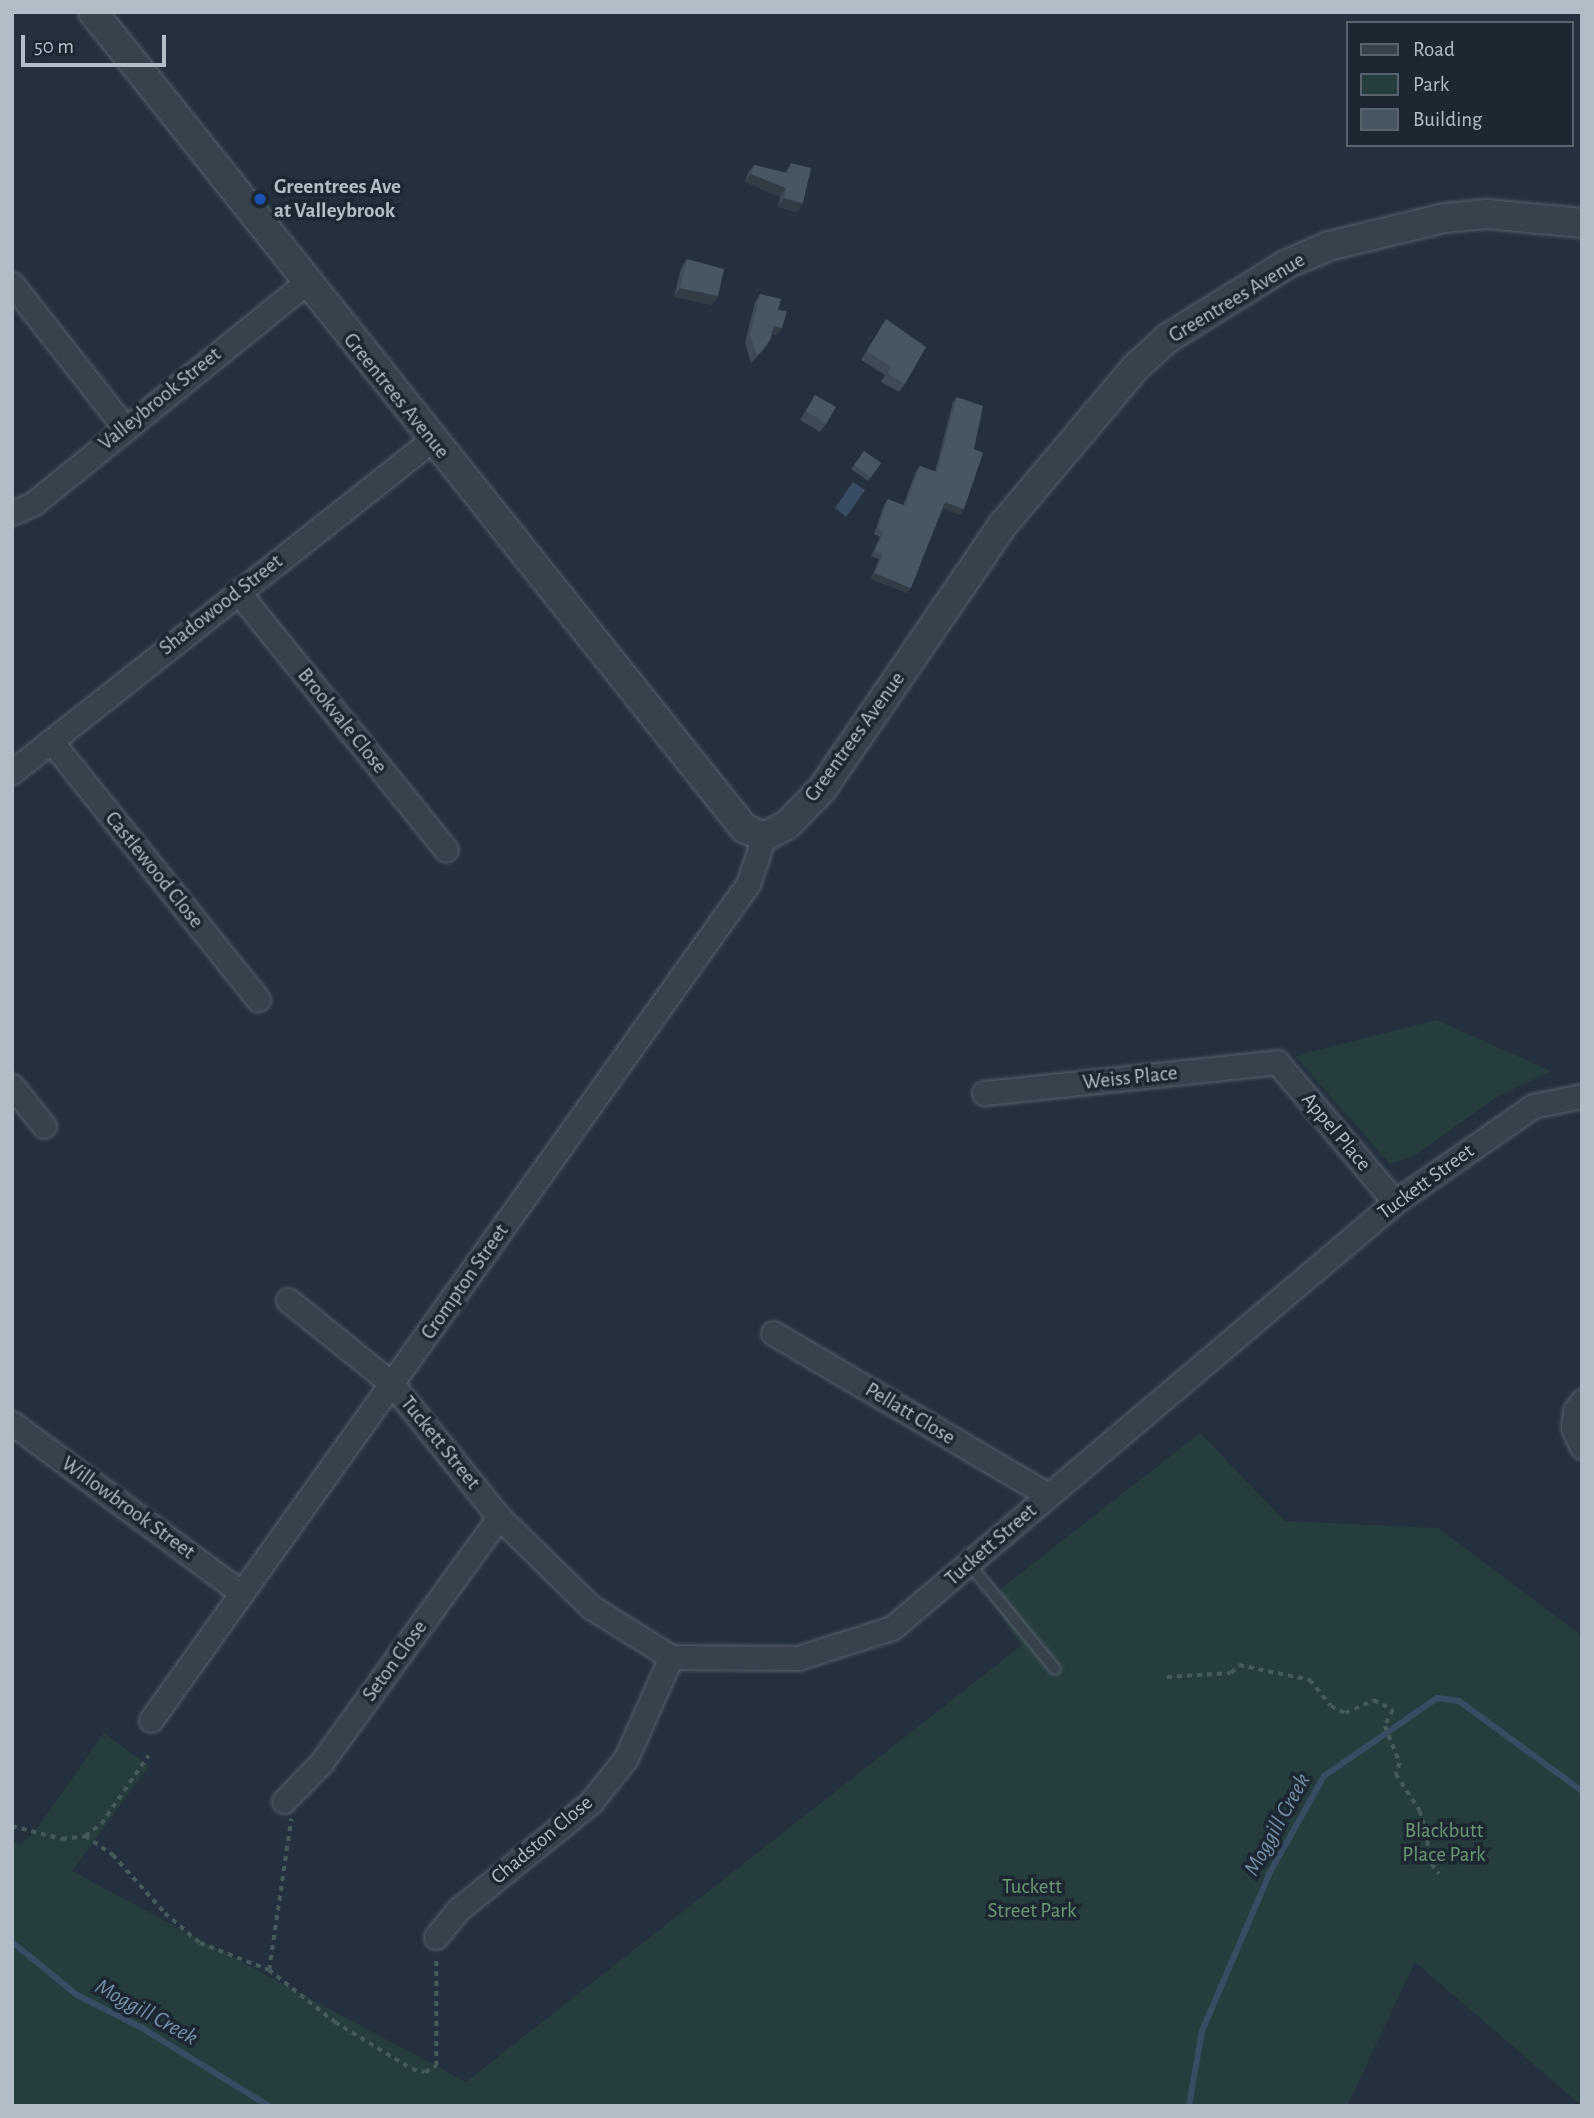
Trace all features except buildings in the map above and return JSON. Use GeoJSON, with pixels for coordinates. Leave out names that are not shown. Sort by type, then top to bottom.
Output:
{"type":"FeatureCollection","features":[{"type":"Feature","properties":{"kind":"street","name":"Greentrees Avenue"},"geometry":{"type":"LineString","coordinates":[[93,12],[306,283],[744,828],[764,836],[787,825],[822,789],[1002,526],[1135,368],[1168,338],[1287,264],[1329,246],[1444,218],[1486,214],[1582,223]]}},
{"type":"Feature","properties":{"kind":"street","name":"Valleybrook Street"},"geometry":{"type":"LineString","coordinates":[[12,513],[34,503],[124,427],[306,283]]}},
{"type":"Feature","properties":{"kind":"street"},"geometry":{"type":"LineString","coordinates":[[12,284],[124,427]]}},
{"type":"Feature","properties":{"kind":"street","name":"Shadowood Street"},"geometry":{"type":"LineString","coordinates":[[12,772],[432,440]]}},
{"type":"Feature","properties":{"kind":"street","name":"Brookvale Close"},"geometry":{"type":"LineString","coordinates":[[238,592],[446,850]]}},
{"type":"Feature","properties":{"kind":"street","name":"Castlewood Close"},"geometry":{"type":"LineString","coordinates":[[51,741],[258,999]]}},
{"type":"Feature","properties":{"kind":"street","name":"Crompton Street"},"geometry":{"type":"LineString","coordinates":[[151,1720],[748,884],[764,836]]}},
{"type":"Feature","properties":{"kind":"street","name":"Weiss Place"},"geometry":{"type":"LineString","coordinates":[[984,1093],[1277,1062]]}},
{"type":"Feature","properties":{"kind":"street","name":"Appel Place"},"geometry":{"type":"LineString","coordinates":[[1277,1062],[1395,1202]]}},
{"type":"Feature","properties":{"kind":"street"},"geometry":{"type":"LineString","coordinates":[[12,1086],[44,1126]]}},
{"type":"Feature","properties":{"kind":"street","name":"Tuckett Street"},"geometry":{"type":"LineString","coordinates":[[288,1300],[392,1384],[499,1517],[591,1607],[671,1657],[798,1658],[892,1628],[970,1565],[1048,1495],[1395,1202],[1533,1106],[1582,1096]]}},
{"type":"Feature","properties":{"kind":"street","name":"Pellatt Close"},"geometry":{"type":"LineString","coordinates":[[773,1333],[1048,1495]]}},
{"type":"Feature","properties":{"kind":"street"},"geometry":{"type":"LineString","coordinates":[[1582,1401],[1575,1411],[1573,1428],[1582,1447]]}},
{"type":"Feature","properties":{"kind":"street","name":"Willowbrook Street"},"geometry":{"type":"LineString","coordinates":[[12,1423],[242,1593]]}},
{"type":"Feature","properties":{"kind":"street","name":"Seton Close"},"geometry":{"type":"LineString","coordinates":[[284,1801],[321,1763],[499,1517]]}},
{"type":"Feature","properties":{"kind":"street","name":"Chadston Close"},"geometry":{"type":"LineString","coordinates":[[436,1937],[458,1909],[591,1802],[626,1758],[671,1657]]}},
{"type":"Feature","properties":{"kind":"lane"},"geometry":{"type":"LineString","coordinates":[[970,1565],[1055,1669]]}},
{"type":"Feature","properties":{"kind":"path"},"geometry":{"type":"LineString","coordinates":[[1167,1677],[1231,1674],[1239,1665],[1310,1680],[1331,1706],[1345,1713],[1374,1700],[1393,1710],[1385,1726],[1399,1763],[1396,1774],[1420,1811],[1428,1841],[1426,1856],[1439,1874]]}},
{"type":"Feature","properties":{"kind":"path"},"geometry":{"type":"LineString","coordinates":[[12,1826],[62,1839],[85,1836],[101,1824],[148,1756]]}},
{"type":"Feature","properties":{"kind":"path"},"geometry":{"type":"LineString","coordinates":[[269,1970],[291,1819],[284,1801]]}},
{"type":"Feature","properties":{"kind":"path"},"geometry":{"type":"LineString","coordinates":[[85,1836],[113,1855],[165,1913],[200,1943],[269,1970],[335,2022],[412,2069],[425,2073],[436,2066],[436,1937]]}},
{"type":"Feature","properties":{"kind":"green space"},"geometry":{"type":"Polygon","coordinates":[[[1436,1020],[1551,1071],[1495,1098],[1414,1156],[1390,1164],[1295,1056],[1436,1020]]]}},
{"type":"Feature","properties":{"kind":"green space","name":"Tuckett Street Park"},"geometry":{"type":"Polygon","coordinates":[[[1200,1433],[1285,1521],[1438,1528],[1582,1636],[1582,2106],[1415,1962],[1347,2106],[12,2106],[12,1841],[22,1844],[40,1824],[104,1733],[149,1766],[72,1871],[466,2082],[1022,1645],[989,1598],[1200,1433]]]}},
{"type":"Feature","properties":{"kind":"water"},"geometry":{"type":"Polygon","coordinates":[[[853,482],[865,490],[846,517],[835,508],[853,482]]]}},
{"type":"Feature","properties":{"kind":"waterway","name":"Moggill Creek"},"geometry":{"type":"LineString","coordinates":[[1189,2106],[1202,2031],[1270,1872],[1324,1776],[1437,1698],[1459,1701],[1582,1791]]}},
{"type":"Feature","properties":{"kind":"waterway","name":"Moggill Creek"},"geometry":{"type":"LineString","coordinates":[[12,1942],[77,1995],[142,2028],[269,2106]]}},
{"type":"Feature","properties":{"kind":"place","name":"Greentrees Ave at Valleybrook"},"geometry":{"type":"Point","coordinates":[260,199]}},
{"type":"Feature","properties":{"kind":"park label","name":"Blackbutt Place Park"},"geometry":{"type":"Point","coordinates":[1444,1843]}}]}
